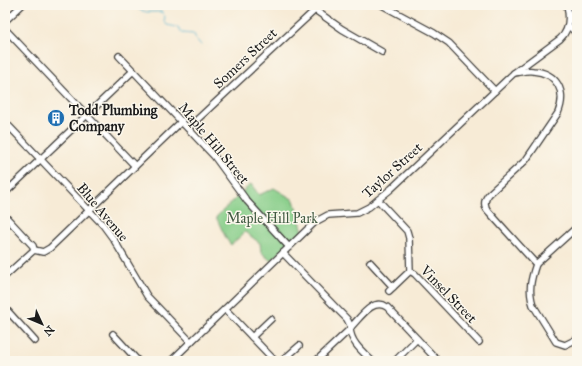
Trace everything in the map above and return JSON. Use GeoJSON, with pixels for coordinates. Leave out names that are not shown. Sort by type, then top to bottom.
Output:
{"type":"FeatureCollection","features":[{"type":"Feature","properties":{"kind":"street"},"geometry":{"type":"LineString","coordinates":[[5,21],[22,5]]}},
{"type":"Feature","properties":{"kind":"street"},"geometry":{"type":"LineString","coordinates":[[382,5],[434,33],[449,44],[494,91]]}},
{"type":"Feature","properties":{"kind":"street"},"geometry":{"type":"LineString","coordinates":[[567,5],[569,18],[568,26],[577,34]]}},
{"type":"Feature","properties":{"kind":"street"},"geometry":{"type":"LineString","coordinates":[[313,7],[342,29],[382,52]]}},
{"type":"Feature","properties":{"kind":"street","name":"Somers Street"},"geometry":{"type":"LineString","coordinates":[[188,128],[313,7]]}},
{"type":"Feature","properties":{"kind":"street","name":"Taylor Street"},"geometry":{"type":"LineString","coordinates":[[171,361],[315,222],[324,216],[333,214],[350,214],[363,211],[378,200],[514,73],[560,39],[566,32],[568,26]]}},
{"type":"Feature","properties":{"kind":"street"},"geometry":{"type":"LineString","coordinates":[[5,29],[135,166]]}},
{"type":"Feature","properties":{"kind":"street","name":"Maple Hill Street"},"geometry":{"type":"LineString","coordinates":[[119,56],[214,156],[247,201],[289,247]]}},
{"type":"Feature","properties":{"kind":"street"},"geometry":{"type":"LineString","coordinates":[[514,73],[531,70],[546,73],[552,77],[558,85],[562,97],[561,106],[558,113],[529,156],[489,194],[485,201],[485,206],[489,212],[536,264]]}},
{"type":"Feature","properties":{"kind":"street"},"geometry":{"type":"LineString","coordinates":[[5,193],[133,71]]}},
{"type":"Feature","properties":{"kind":"street","name":"Blue Avenue"},"geometry":{"type":"LineString","coordinates":[[5,122],[89,210],[114,240],[147,296],[191,342]]}},
{"type":"Feature","properties":{"kind":"street"},"geometry":{"type":"LineString","coordinates":[[34,250],[43,252],[50,248],[182,122]]}},
{"type":"Feature","properties":{"kind":"street","name":"Vinsel Street"},"geometry":{"type":"LineString","coordinates":[[378,200],[407,231],[410,238],[410,271],[415,274],[478,342]]}},
{"type":"Feature","properties":{"kind":"street"},"geometry":{"type":"LineString","coordinates":[[5,216],[33,246],[34,250]]}},
{"type":"Feature","properties":{"kind":"street"},"geometry":{"type":"LineString","coordinates":[[577,227],[536,264],[530,285],[533,305],[556,342],[565,345],[577,339]]}},
{"type":"Feature","properties":{"kind":"street"},"geometry":{"type":"LineString","coordinates":[[5,276],[34,250]]}},
{"type":"Feature","properties":{"kind":"street"},"geometry":{"type":"LineString","coordinates":[[283,252],[340,312],[350,328],[350,335],[353,341],[372,361]]}},
{"type":"Feature","properties":{"kind":"street"},"geometry":{"type":"LineString","coordinates":[[370,262],[391,289],[410,271]]}},
{"type":"Feature","properties":{"kind":"street"},"geometry":{"type":"LineString","coordinates":[[316,361],[371,307],[375,305],[387,307],[438,361]]}},
{"type":"Feature","properties":{"kind":"street"},"geometry":{"type":"LineString","coordinates":[[5,308],[35,341]]}},
{"type":"Feature","properties":{"kind":"street"},"geometry":{"type":"LineString","coordinates":[[225,309],[275,361]]}},
{"type":"Feature","properties":{"kind":"street"},"geometry":{"type":"LineString","coordinates":[[252,337],[271,318]]}},
{"type":"Feature","properties":{"kind":"street"},"geometry":{"type":"LineString","coordinates":[[113,334],[138,361]]}},
{"type":"Feature","properties":{"kind":"street"},"geometry":{"type":"LineString","coordinates":[[395,361],[417,339]]}},
{"type":"Feature","properties":{"kind":"street"},"geometry":{"type":"LineString","coordinates":[[282,361],[299,346]]}},
{"type":"Feature","properties":{"kind":"green space","name":"Maple Hill Park"},"geometry":{"type":"Polygon","coordinates":[[[251,184],[259,195],[274,188],[294,200],[303,231],[271,261],[261,252],[260,243],[245,232],[231,245],[216,217],[251,184]]]}},
{"type":"Feature","properties":{"kind":"waterway"},"geometry":{"type":"LineString","coordinates":[[133,5],[140,10],[147,12],[162,12],[165,17],[164,21],[167,25],[177,27],[182,33],[194,34],[201,45]]}},
{"type":"Feature","properties":{"kind":"place","name":"Todd Plumbing Company"},"geometry":{"type":"Point","coordinates":[56,118]}}]}
